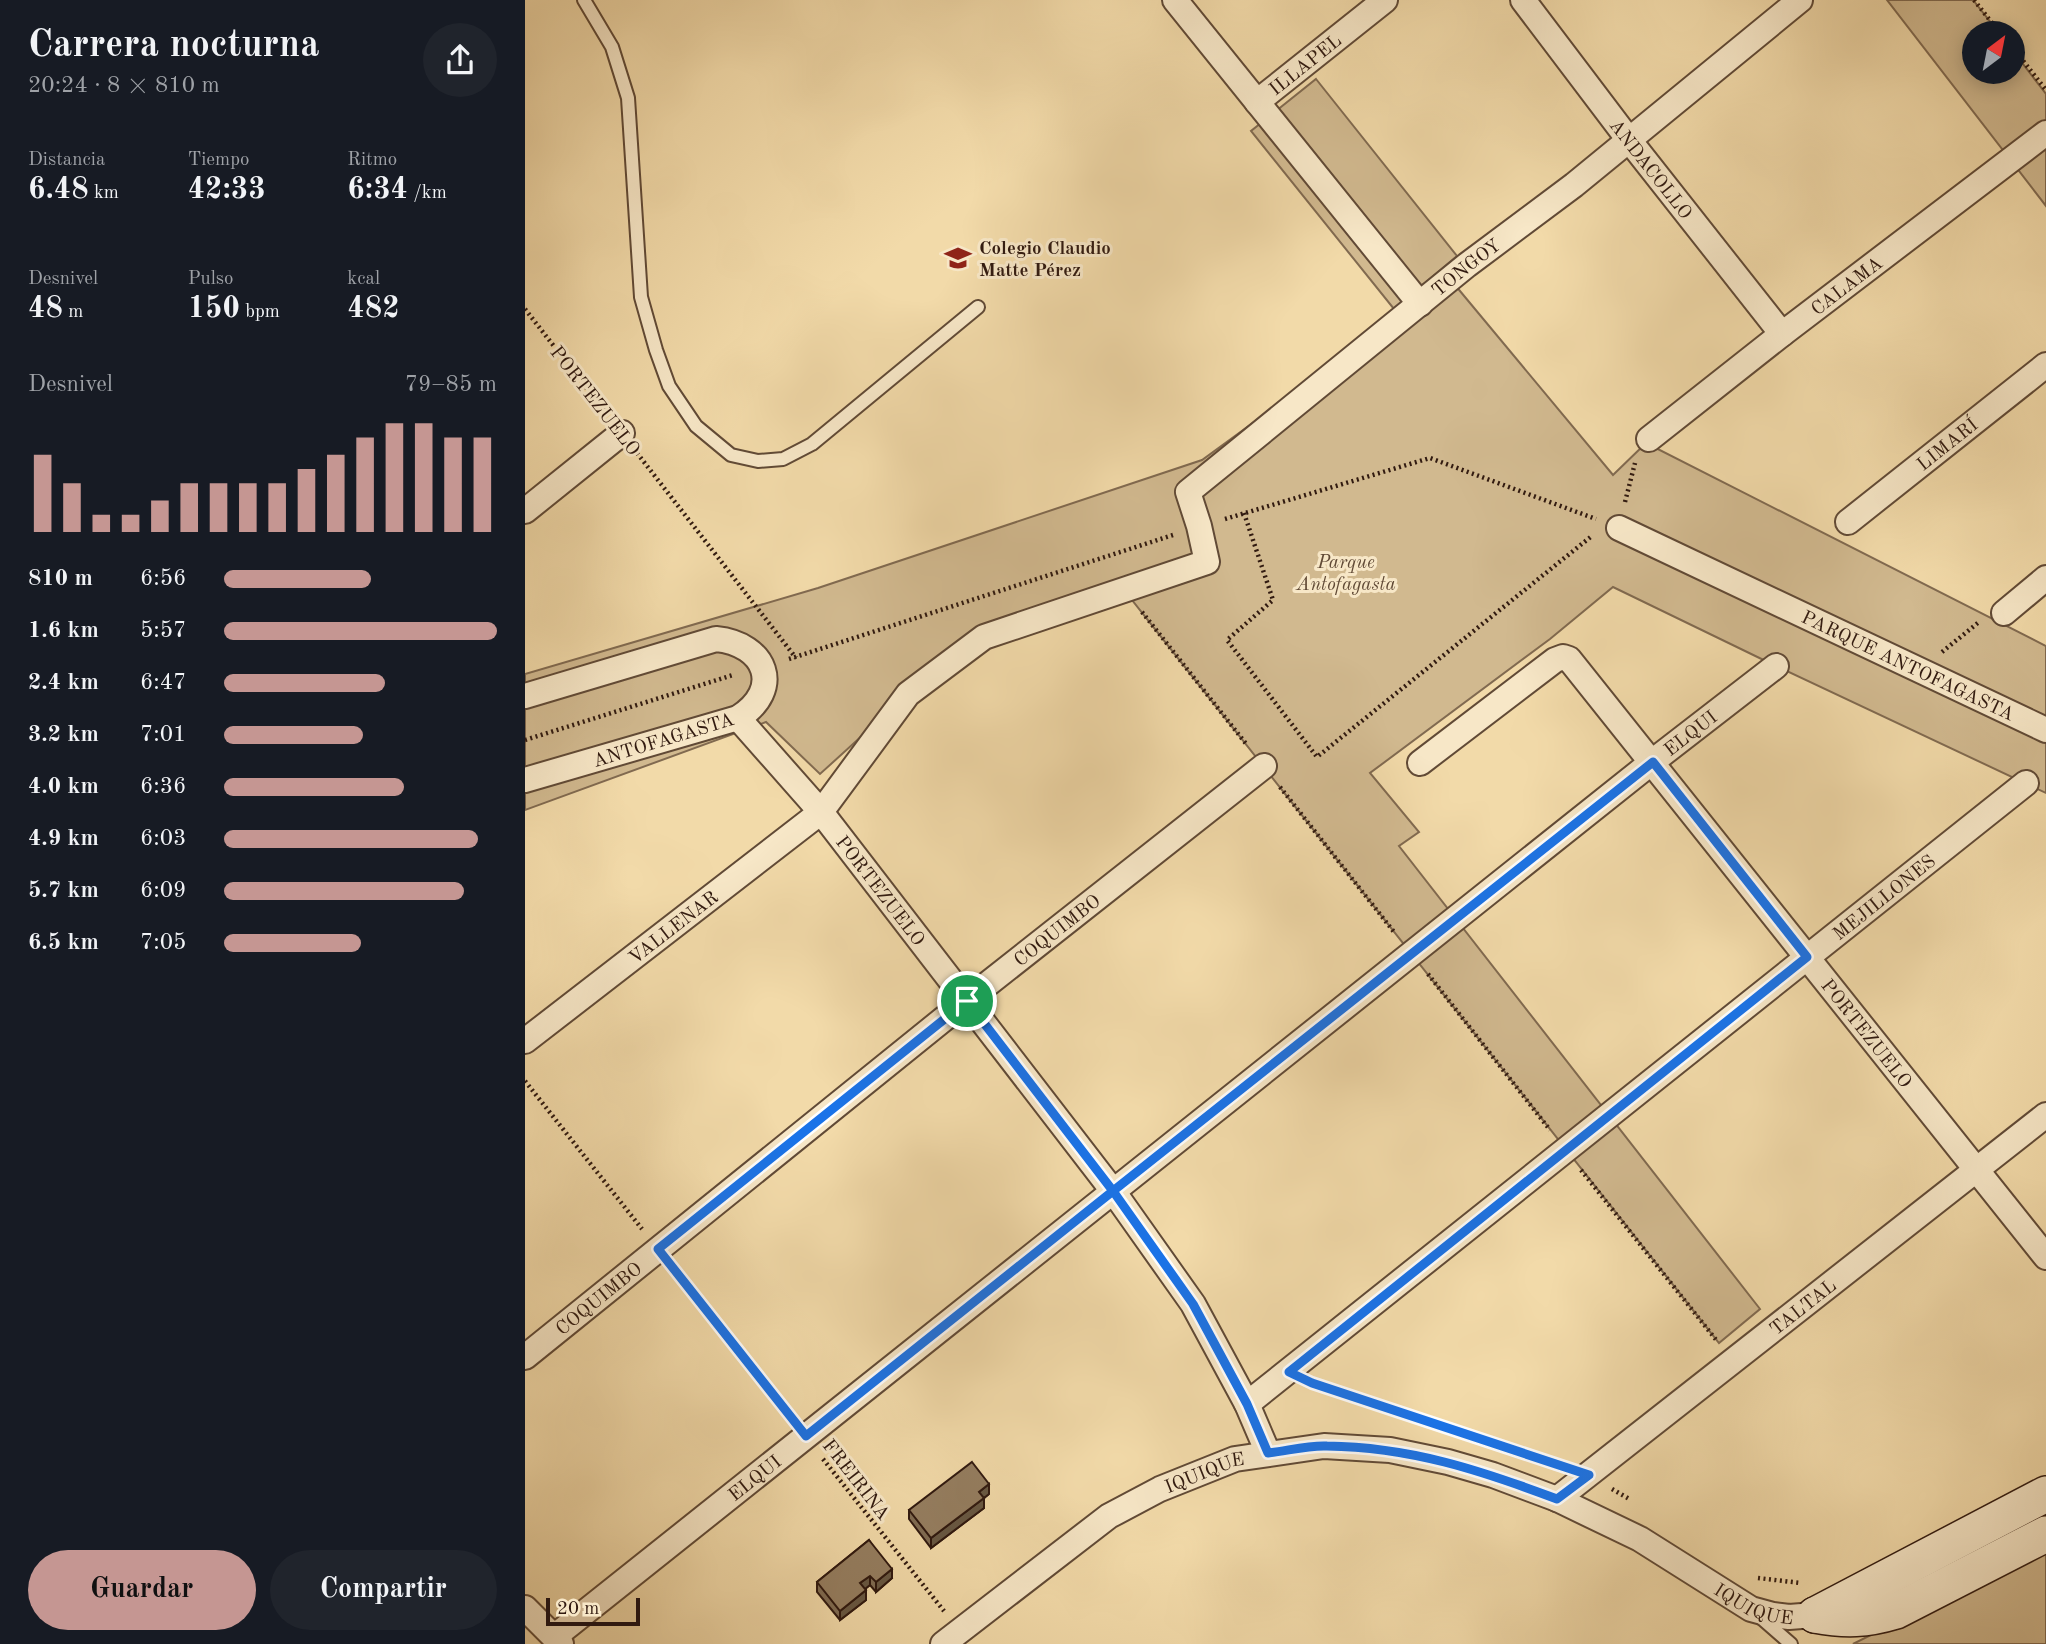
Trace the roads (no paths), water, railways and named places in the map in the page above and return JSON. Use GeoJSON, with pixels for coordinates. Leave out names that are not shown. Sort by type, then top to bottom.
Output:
{"type":"FeatureCollection","features":[{"type":"Feature","properties":{"kind":"street"},"geometry":{"type":"LineString","coordinates":[[1175,0],[1420,304]]}},
{"type":"Feature","properties":{"kind":"street","name":"ILLAPEL"},"geometry":{"type":"LineString","coordinates":[[1257,102],[1385,0]]}},
{"type":"Feature","properties":{"kind":"street","name":"ANDACOLLO"},"geometry":{"type":"LineString","coordinates":[[1523,0],[1781,334]]}},
{"type":"Feature","properties":{"kind":"street","name":"TONGOY"},"geometry":{"type":"LineString","coordinates":[[821,812],[908,694],[984,637],[1207,562],[1188,492],[1467,265],[1574,185],[1800,0]]}},
{"type":"Feature","properties":{"kind":"street","name":"CALAMA"},"geometry":{"type":"LineString","coordinates":[[1649,439],[1781,334],[2046,133]]}},
{"type":"Feature","properties":{"kind":"street","name":"LIMARÍ"},"geometry":{"type":"LineString","coordinates":[[1848,522],[2046,365]]}},
{"type":"Feature","properties":{"kind":"street"},"geometry":{"type":"LineString","coordinates":[[525,511],[622,433]]}},
{"type":"Feature","properties":{"kind":"street","name":"PARQUE ANTOFAGASTA"},"geometry":{"type":"LineString","coordinates":[[1608,530],[1920,670],[2046,730]]}},
{"type":"Feature","properties":{"kind":"street"},"geometry":{"type":"LineString","coordinates":[[2004,613],[2046,578]]}},
{"type":"Feature","properties":{"kind":"street","name":"ANTOFAGASTA"},"geometry":{"type":"LineString","coordinates":[[525,696],[716,639],[743,646],[754,654],[762,666],[764,676],[760,696],[739,718],[525,780]]}},
{"type":"Feature","properties":{"kind":"street","name":"PORTEZUELO"},"geometry":{"type":"LineString","coordinates":[[1420,762],[1555,660],[1563,657],[1569,659],[2046,1257]]}},
{"type":"Feature","properties":{"kind":"street","name":"ELQUI"},"geometry":{"type":"LineString","coordinates":[[558,1641],[806,1436],[1776,666]]}},
{"type":"Feature","properties":{"kind":"street","name":"PORTEZUELO"},"geometry":{"type":"LineString","coordinates":[[739,718],[821,812],[1113,1191],[1193,1304],[1247,1404],[1268,1453]]}},
{"type":"Feature","properties":{"kind":"street","name":"COQUIMBO"},"geometry":{"type":"LineString","coordinates":[[525,1357],[1263,766]]}},
{"type":"Feature","properties":{"kind":"street","name":"MEJILLONES"},"geometry":{"type":"LineString","coordinates":[[1247,1404],[2026,783]]}},
{"type":"Feature","properties":{"kind":"street","name":"VALLENAR"},"geometry":{"type":"LineString","coordinates":[[525,1041],[821,812]]}},
{"type":"Feature","properties":{"kind":"street","name":"TALTAL"},"geometry":{"type":"LineString","coordinates":[[1557,1499],[2046,1115]]}},
{"type":"Feature","properties":{"kind":"street","name":"IQUIQUE"},"geometry":{"type":"LineString","coordinates":[[951,1638],[1109,1516],[1160,1489],[1235,1459],[1324,1446],[1390,1450],[1448,1462],[1493,1475],[1557,1499],[1640,1539],[1751,1609],[1789,1617],[1810,1599]]}},
{"type":"Feature","properties":{"kind":"street"},"geometry":{"type":"LineString","coordinates":[[1810,1599],[2046,1494]]}},
{"type":"Feature","properties":{"kind":"street"},"geometry":{"type":"LineString","coordinates":[[1810,1599],[1839,1619],[1873,1618],[1896,1611],[2046,1534]]}},
{"type":"Feature","properties":{"kind":"street"},"geometry":{"type":"LineString","coordinates":[[525,1608],[558,1641]]}},
{"type":"Feature","properties":{"kind":"lane"},"geometry":{"type":"LineString","coordinates":[[584,0],[613,47],[628,98],[641,297],[656,350],[669,386],[696,426],[731,455],[758,461],[783,459],[812,444],[978,307]]}},
{"type":"Feature","properties":{"kind":"lane"},"geometry":{"type":"LineString","coordinates":[[1751,1609],[1791,1644]]}},
{"type":"Feature","properties":{"kind":"place","name":"Colegio Claudio Matte Pérez"},"geometry":{"type":"Point","coordinates":[958,258]}},
{"type":"Feature","properties":{"kind":"park label","name":"Parque Antofagasta"},"geometry":{"type":"Point","coordinates":[1346,572]}}]}
